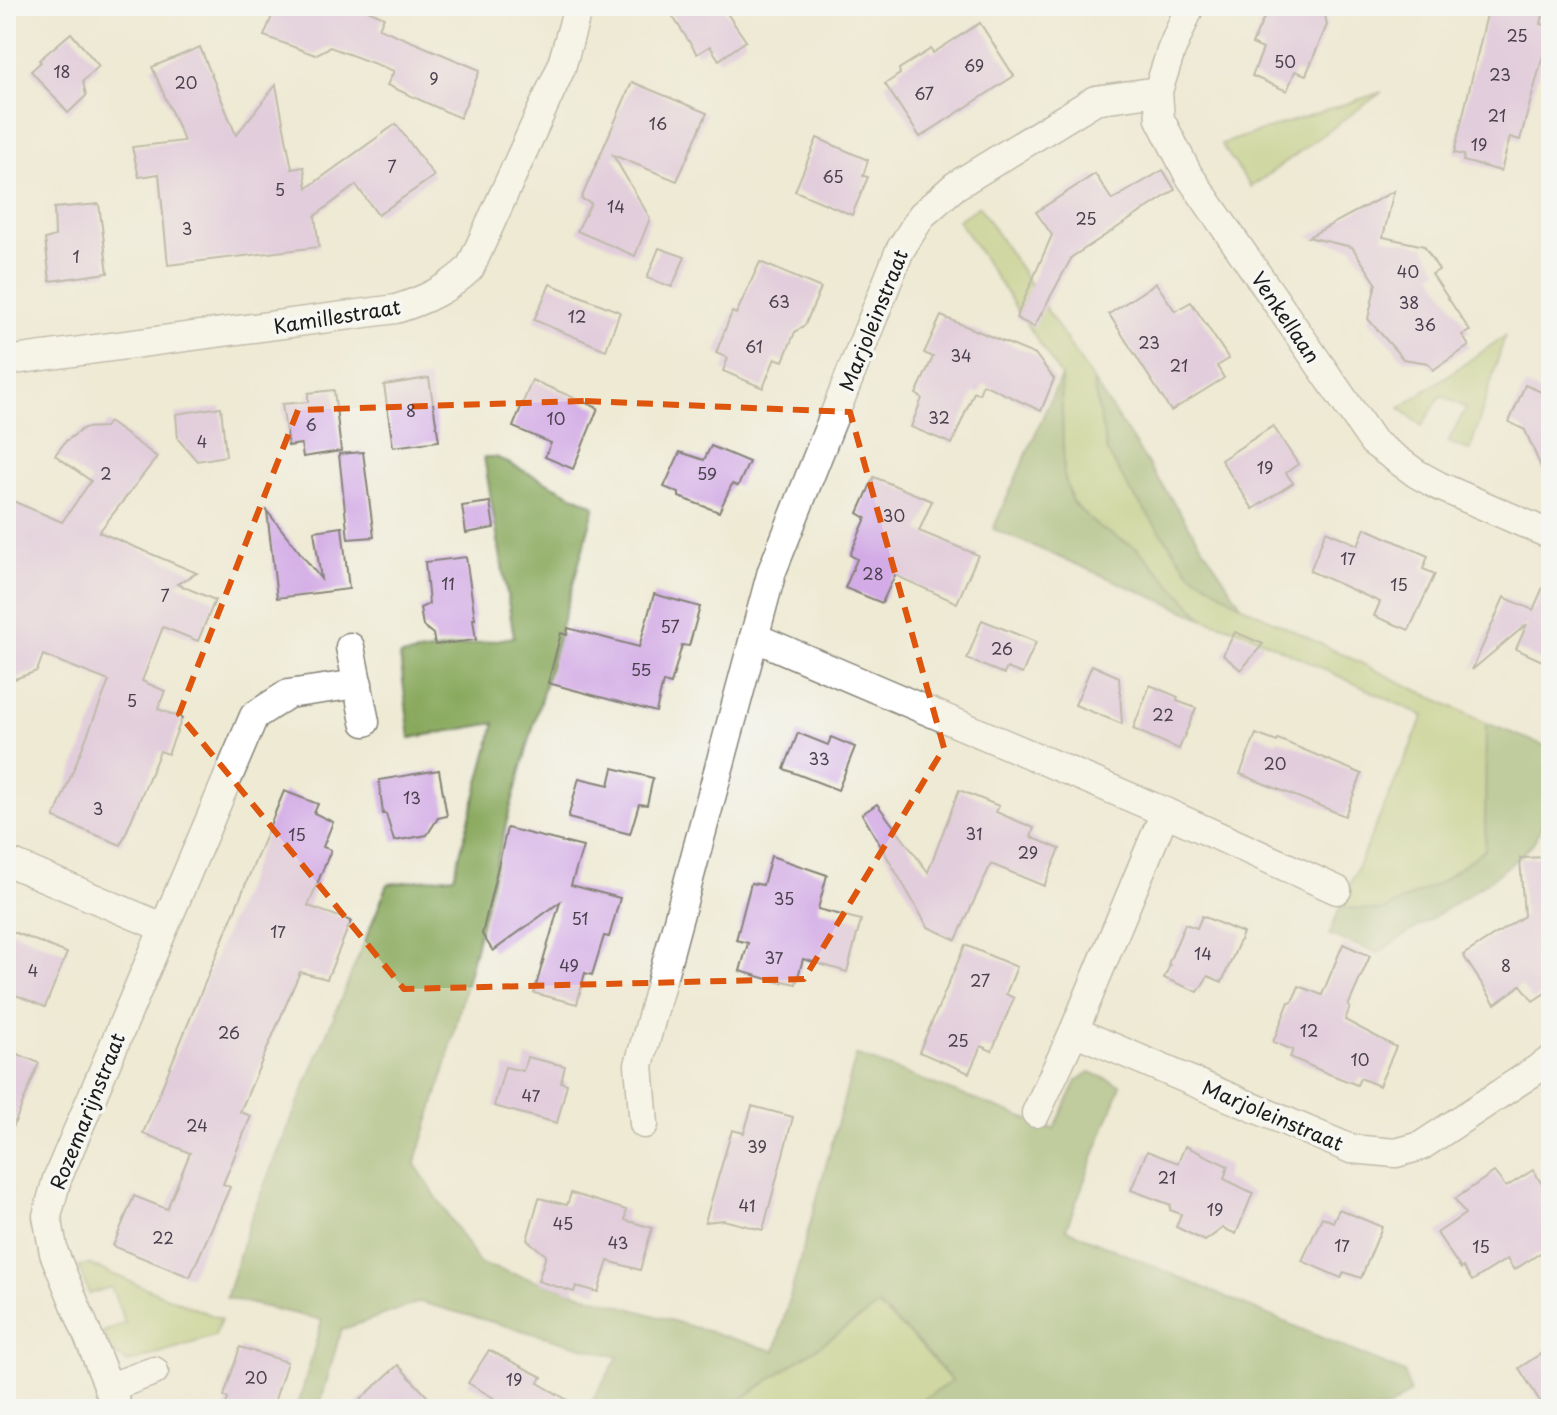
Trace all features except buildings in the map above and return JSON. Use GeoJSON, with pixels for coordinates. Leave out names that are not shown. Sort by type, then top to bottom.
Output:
{"type":"FeatureCollection","features":[{"type":"Feature","properties":{"kind":"street","name":"Kamillestraat"},"geometry":{"type":"LineString","coordinates":[[6,361],[396,309],[419,302],[454,284],[470,268],[561,68],[575,18],[575,6]]}},
{"type":"Feature","properties":{"kind":"street","name":"Venkellaan"},"geometry":{"type":"LineString","coordinates":[[1190,6],[1158,91],[1160,119],[1188,174],[1373,442],[1439,486],[1551,535]]}},
{"type":"Feature","properties":{"kind":"street","name":"Marjoleinstraat"},"geometry":{"type":"LineString","coordinates":[[644,1124],[639,1065],[772,571],[900,250],[922,215],[955,186],[1095,100],[1158,91]]}},
{"type":"Feature","properties":{"kind":"street"},"geometry":{"type":"LineString","coordinates":[[754,637],[1165,812],[1337,890]]}},
{"type":"Feature","properties":{"kind":"street"},"geometry":{"type":"LineString","coordinates":[[350,647],[365,722]]}},
{"type":"Feature","properties":{"kind":"street","name":"Rozemarijnstraat"},"geometry":{"type":"LineString","coordinates":[[154,1371],[113,1398],[54,1253],[47,1216],[57,1179],[254,716],[288,694],[358,684]]}},
{"type":"Feature","properties":{"kind":"street"},"geometry":{"type":"LineString","coordinates":[[1036,1113],[1074,1031],[1165,812]]}},
{"type":"Feature","properties":{"kind":"street"},"geometry":{"type":"LineString","coordinates":[[6,861],[162,927]]}},
{"type":"Feature","properties":{"kind":"street","name":"Marjoleinstraat"},"geometry":{"type":"LineString","coordinates":[[1074,1031],[1351,1149],[1396,1153],[1421,1146],[1551,1060]]}},
{"type":"Feature","properties":{"kind":"highlighted area"},"geometry":{"type":"Polygon","coordinates":[[[585,401],[850,412],[944,748],[804,979],[404,989],[179,714],[298,410],[585,401]]]}},
{"type":"Feature","properties":{"kind":"green space"},"geometry":{"type":"Polygon","coordinates":[[[1382,92],[1251,187],[1221,144],[1382,92]]]}},
{"type":"Feature","properties":{"kind":"green space"},"geometry":{"type":"Polygon","coordinates":[[[979,206],[1092,379],[1107,451],[1189,571],[1242,606],[1486,723],[1485,849],[1441,882],[1382,911],[1340,907],[1424,716],[1240,630],[1204,619],[1137,548],[1097,527],[1072,502],[1064,476],[1061,376],[958,220],[979,206]]]}},
{"type":"Feature","properties":{"kind":"green space"},"geometry":{"type":"Polygon","coordinates":[[[1505,336],[1470,451],[1448,442],[1466,408],[1441,395],[1422,426],[1400,408],[1505,336]]]}},
{"type":"Feature","properties":{"kind":"green space"},"geometry":{"type":"Polygon","coordinates":[[[1061,376],[1064,475],[1072,502],[1098,527],[1137,548],[1204,619],[993,529],[1061,376]]]}},
{"type":"Feature","properties":{"kind":"green space"},"geometry":{"type":"Polygon","coordinates":[[[1092,379],[1242,606],[1189,571],[1129,489],[1107,451],[1092,379]]]}},
{"type":"Feature","properties":{"kind":"green space"},"geometry":{"type":"Polygon","coordinates":[[[484,457],[496,457],[595,506],[506,824],[444,1073],[415,1164],[480,1264],[775,1351],[856,1055],[1054,1129],[1077,1081],[1090,1072],[1121,1085],[1066,1229],[1405,1373],[1410,1393],[1387,1409],[908,1409],[952,1381],[917,1341],[878,1306],[727,1409],[587,1409],[618,1357],[420,1302],[341,1330],[319,1409],[297,1409],[322,1320],[226,1298],[250,1220],[388,884],[454,876],[495,723],[410,738],[400,656],[514,637],[484,457]]]}},
{"type":"Feature","properties":{"kind":"green space"},"geometry":{"type":"Polygon","coordinates":[[[1486,723],[1551,748],[1548,805],[1536,838],[1510,865],[1488,881],[1377,953],[1329,935],[1340,907],[1382,911],[1441,882],[1485,849],[1486,723]]]}},
{"type":"Feature","properties":{"kind":"green space"},"geometry":{"type":"Polygon","coordinates":[[[88,1264],[221,1319],[215,1336],[128,1363],[110,1350],[103,1332],[125,1323],[111,1287],[89,1294],[79,1267],[88,1264]]]}},
{"type":"Feature","properties":{"kind":"green space"},"geometry":{"type":"Polygon","coordinates":[[[878,1306],[917,1341],[952,1382],[908,1409],[727,1409],[878,1306]]]}}]}
